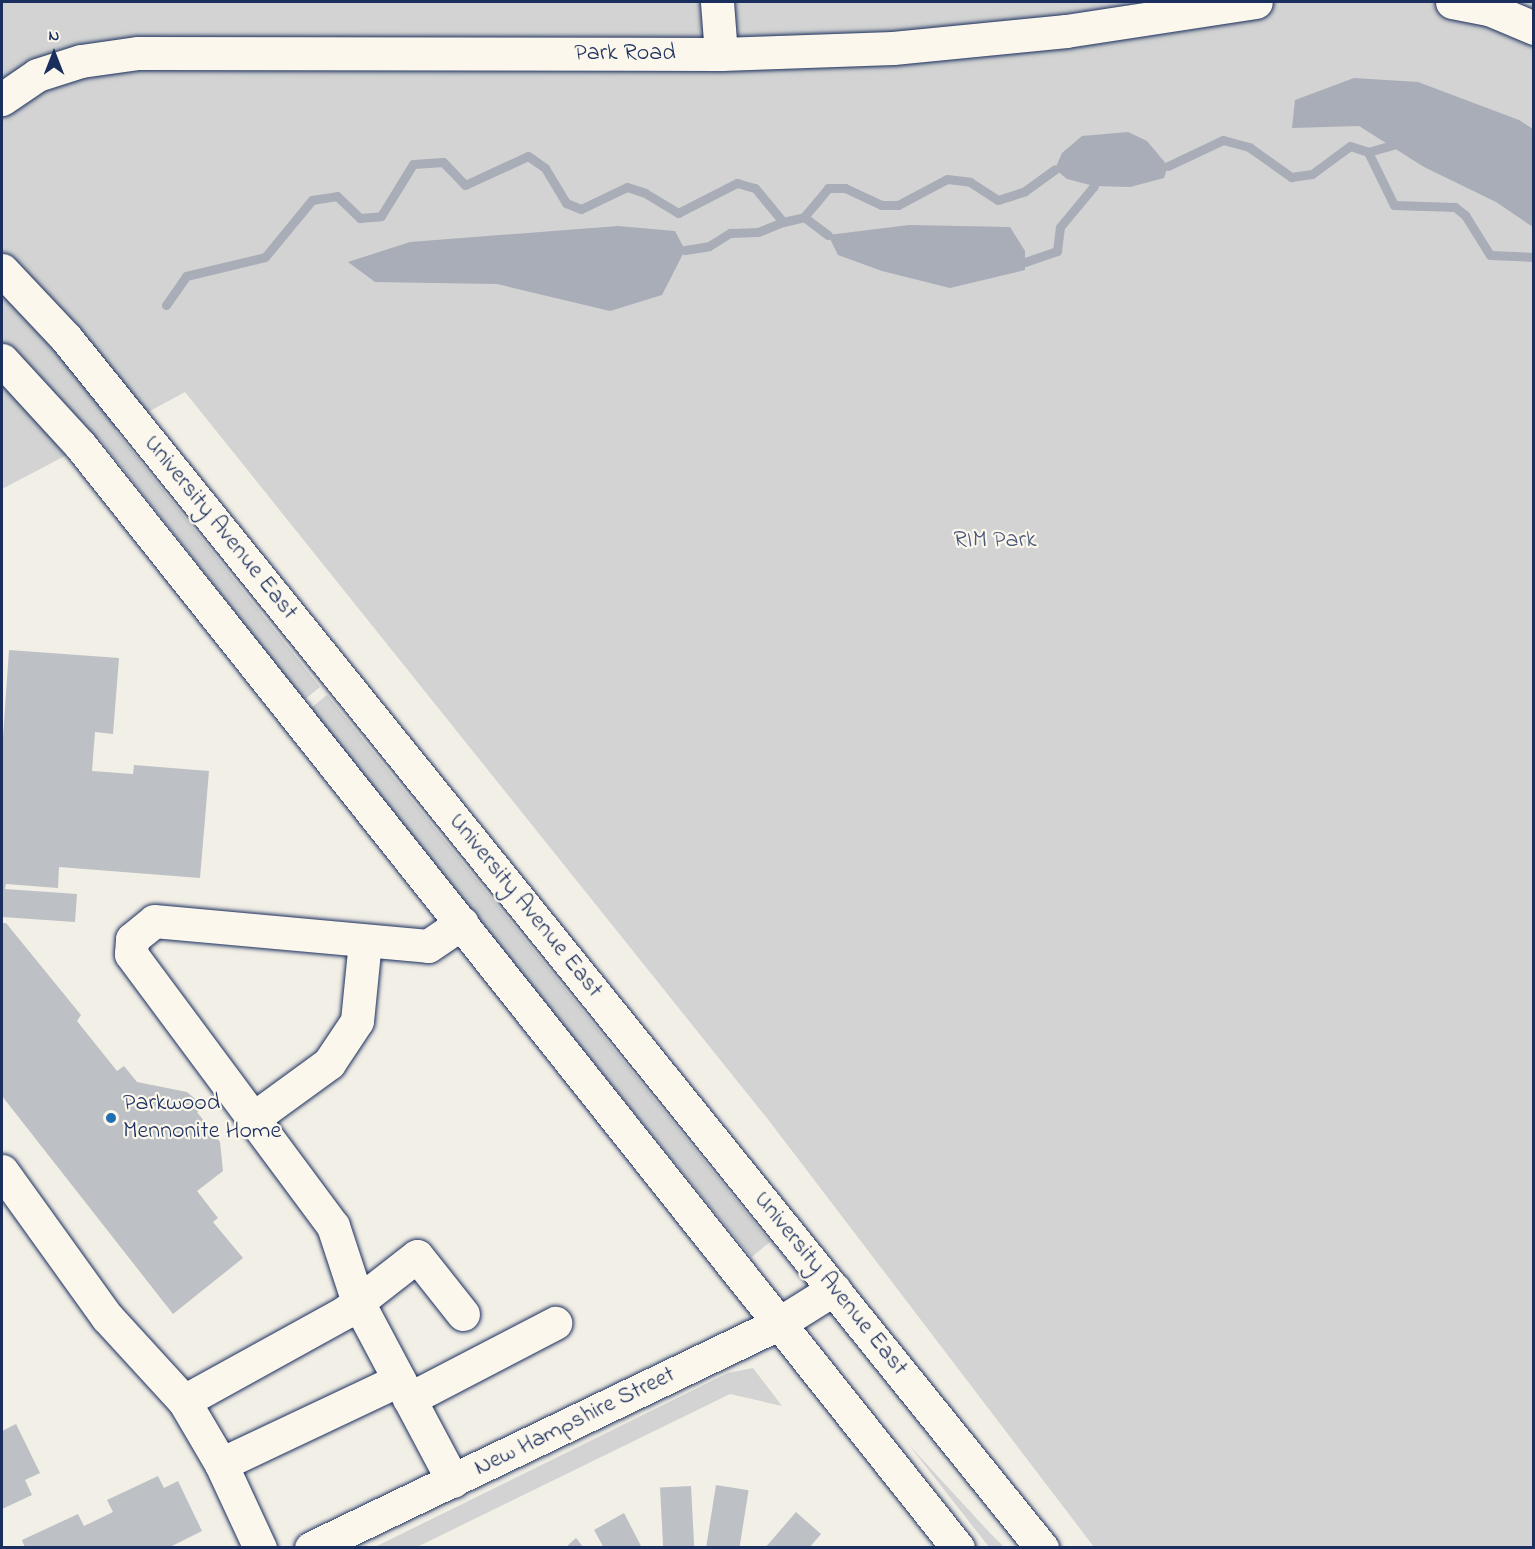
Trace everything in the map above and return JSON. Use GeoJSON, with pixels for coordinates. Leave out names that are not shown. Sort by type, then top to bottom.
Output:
{"type":"FeatureCollection","features":[{"type":"Feature","properties":{"kind":"main road"},"geometry":{"type":"LineString","coordinates":[[717,2],[721,54]]}},
{"type":"Feature","properties":{"kind":"main road","name":"Park Road"},"geometry":{"type":"LineString","coordinates":[[2,99],[37,75],[81,60],[138,53],[721,54],[928,45],[1066,32],[1256,2]]}},
{"type":"Feature","properties":{"kind":"main road"},"geometry":{"type":"LineString","coordinates":[[1452,2],[1488,9],[1533,28]]}},
{"type":"Feature","properties":{"kind":"main road","name":"University Avenue East"},"geometry":{"type":"LineString","coordinates":[[2,270],[73,347],[1042,1548]]}},
{"type":"Feature","properties":{"kind":"main road"},"geometry":{"type":"LineString","coordinates":[[2,360],[80,445],[958,1548]]}},
{"type":"Feature","properties":{"kind":"main road"},"geometry":{"type":"LineString","coordinates":[[453,1481],[358,1302],[333,1226],[255,1117],[135,965],[132,939],[154,921],[428,946],[462,923]]}},
{"type":"Feature","properties":{"kind":"main road"},"geometry":{"type":"LineString","coordinates":[[255,1117],[329,1063],[357,1020],[365,941]]}},
{"type":"Feature","properties":{"kind":"main road"},"geometry":{"type":"LineString","coordinates":[[2,1172],[107,1317],[183,1401],[221,1464],[260,1548]]}},
{"type":"Feature","properties":{"kind":"main road"},"geometry":{"type":"LineString","coordinates":[[183,1401],[358,1302],[417,1256],[463,1314]]}},
{"type":"Feature","properties":{"kind":"main road","name":"New Hampshire Street"},"geometry":{"type":"LineString","coordinates":[[311,1548],[778,1324],[834,1289]]}},
{"type":"Feature","properties":{"kind":"main road"},"geometry":{"type":"LineString","coordinates":[[221,1464],[404,1390],[555,1323]]}},
{"type":"Feature","properties":{"kind":"green space","name":"RIM Park"},"geometry":{"type":"Polygon","coordinates":[[[2,2],[1533,2],[1533,1547],[1094,1547],[770,1122],[185,392],[115,430],[320,687],[304,700],[99,438],[2,489],[2,2]]]}},
{"type":"Feature","properties":{"kind":"green space"},"geometry":{"type":"Polygon","coordinates":[[[327,695],[770,1242],[751,1257],[308,710],[327,695]]]}},
{"type":"Feature","properties":{"kind":"green space"},"geometry":{"type":"Polygon","coordinates":[[[753,1368],[782,1406],[730,1394],[417,1547],[377,1546],[728,1373],[753,1368]]]}},
{"type":"Feature","properties":{"kind":"green space"},"geometry":{"type":"Polygon","coordinates":[[[909,1445],[989,1532],[1004,1547],[989,1547],[909,1445]]]}},
{"type":"Feature","properties":{"kind":"shaded area"},"geometry":{"type":"Polygon","coordinates":[[[1354,78],[1418,82],[1519,120],[1533,129],[1533,227],[1496,202],[1424,167],[1359,126],[1292,128],[1295,100],[1354,78]]]}},
{"type":"Feature","properties":{"kind":"shaded area"},"geometry":{"type":"Polygon","coordinates":[[[1128,132],[1147,141],[1168,166],[1164,178],[1130,187],[1094,186],[1067,179],[1055,169],[1062,153],[1082,136],[1128,132]]]}},
{"type":"Feature","properties":{"kind":"shaded area"},"geometry":{"type":"Polygon","coordinates":[[[909,225],[1010,227],[1025,251],[1025,270],[950,288],[882,271],[838,255],[828,235],[909,225]]]}},
{"type":"Feature","properties":{"kind":"shaded area"},"geometry":{"type":"Polygon","coordinates":[[[618,226],[675,231],[685,250],[662,295],[610,311],[497,284],[375,282],[348,262],[410,242],[618,226]]]}},
{"type":"Feature","properties":{"kind":"building"},"geometry":{"type":"Polygon","coordinates":[[[9,650],[119,658],[113,734],[95,732],[92,771],[133,774],[134,765],[209,771],[200,878],[59,867],[58,888],[6,884],[5,889],[77,894],[75,922],[2,917],[2,751],[9,650]]]}},
{"type":"Feature","properties":{"kind":"building","name":"Parkwood Mennonite Home"},"geometry":{"type":"Polygon","coordinates":[[[2,923],[6,923],[81,1015],[77,1021],[117,1071],[124,1066],[137,1082],[187,1092],[205,1107],[197,1112],[220,1142],[223,1171],[197,1191],[218,1218],[213,1222],[243,1258],[173,1314],[2,1096],[2,923]]]}},
{"type":"Feature","properties":{"kind":"building"},"geometry":{"type":"Polygon","coordinates":[[[16,1424],[40,1473],[25,1480],[32,1495],[2,1509],[2,1431],[16,1424]]]}},
{"type":"Feature","properties":{"kind":"building"},"geometry":{"type":"Polygon","coordinates":[[[158,1476],[164,1488],[178,1481],[202,1531],[168,1548],[25,1548],[22,1540],[78,1514],[84,1526],[113,1512],[107,1500],[158,1476]]]}},
{"type":"Feature","properties":{"kind":"building"},"geometry":{"type":"Polygon","coordinates":[[[716,1485],[749,1490],[739,1548],[706,1548],[716,1485]]]}},
{"type":"Feature","properties":{"kind":"building"},"geometry":{"type":"Polygon","coordinates":[[[691,1486],[694,1548],[663,1548],[660,1488],[691,1486]]]}},
{"type":"Feature","properties":{"kind":"building"},"geometry":{"type":"Polygon","coordinates":[[[796,1512],[821,1534],[809,1548],[765,1548],[796,1512]]]}},
{"type":"Feature","properties":{"kind":"building"},"geometry":{"type":"Polygon","coordinates":[[[624,1513],[642,1548],[604,1548],[594,1530],[624,1513]]]}},
{"type":"Feature","properties":{"kind":"building"},"geometry":{"type":"Polygon","coordinates":[[[576,1538],[584,1548],[565,1548],[576,1538]]]}},
{"type":"Feature","properties":{"kind":"waterway"},"geometry":{"type":"LineString","coordinates":[[1168,166],[1223,140],[1249,147],[1291,177],[1312,174],[1350,146],[1368,152],[1394,205],[1455,207],[1465,215],[1490,255],[1534,257]]}},
{"type":"Feature","properties":{"kind":"waterway"},"geometry":{"type":"LineString","coordinates":[[1368,152],[1393,145]]}},
{"type":"Feature","properties":{"kind":"waterway"},"geometry":{"type":"LineString","coordinates":[[166,305],[186,276],[265,257],[312,200],[337,196],[360,218],[381,216],[413,164],[443,162],[465,185],[528,156],[545,168],[566,203],[581,209],[627,187],[645,193],[678,213],[737,183],[755,188],[783,222],[804,217],[828,188],[845,188],[881,205],[898,205],[947,179],[970,182],[998,200],[1025,191],[1055,169]]}},
{"type":"Feature","properties":{"kind":"waterway"},"geometry":{"type":"LineString","coordinates":[[1025,262],[1057,251],[1060,227],[1094,186]]}},
{"type":"Feature","properties":{"kind":"waterway"},"geometry":{"type":"LineString","coordinates":[[804,217],[828,235]]}},
{"type":"Feature","properties":{"kind":"waterway"},"geometry":{"type":"LineString","coordinates":[[685,250],[709,246],[730,233],[758,232],[783,222]]}},
{"type":"Feature","properties":{"kind":"place","name":"Parkwood Mennonite Home"},"geometry":{"type":"Point","coordinates":[111,1118]}}]}
